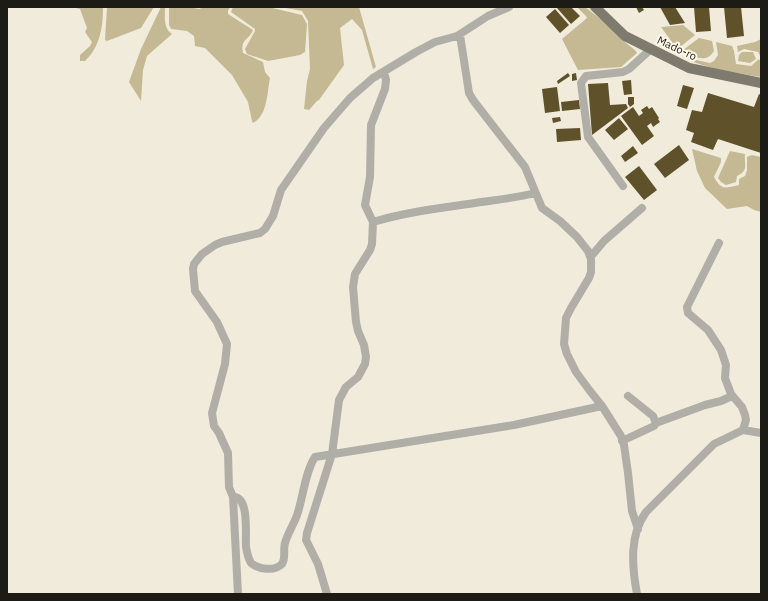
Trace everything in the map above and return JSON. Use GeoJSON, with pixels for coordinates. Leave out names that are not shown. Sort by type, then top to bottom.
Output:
{"type":"FeatureCollection","features":[{"type":"Feature","properties":{"kind":"main road","name":"Mado-ro"},"geometry":{"type":"LineString","coordinates":[[595,7],[625,36],[689,68],[761,83]]}},
{"type":"Feature","properties":{"kind":"lane"},"geometry":{"type":"LineString","coordinates":[[238,594],[232,497],[229,487],[228,453],[219,433],[214,426],[212,413],[225,364],[226,344],[217,322],[195,291],[194,264],[202,254],[215,245],[228,240],[260,233],[265,229],[273,216],[274,208],[281,190],[324,128],[350,98],[372,78],[435,42],[447,40],[460,35],[488,16],[509,7]]}},
{"type":"Feature","properties":{"kind":"lane"},"geometry":{"type":"LineString","coordinates":[[460,35],[469,93],[473,100],[525,167],[542,208],[560,221],[577,237],[590,254],[592,264],[591,272],[570,308],[566,318],[564,344],[576,372],[602,406],[621,436],[628,473],[632,511],[638,529]]}},
{"type":"Feature","properties":{"kind":"lane"},"geometry":{"type":"LineString","coordinates":[[623,186],[588,137],[581,83],[586,76],[623,72],[629,69],[651,49]]}},
{"type":"Feature","properties":{"kind":"lane"},"geometry":{"type":"LineString","coordinates":[[327,594],[318,564],[306,540],[332,454],[339,400],[346,387],[358,377],[365,364],[366,357],[364,345],[356,322],[353,287],[355,274],[370,250],[372,244],[373,222],[365,205],[370,177],[370,133],[373,118],[385,89],[386,80],[384,72]]}},
{"type":"Feature","properties":{"kind":"lane"},"geometry":{"type":"LineString","coordinates":[[373,222],[392,216],[444,207],[520,197],[535,193]]}},
{"type":"Feature","properties":{"kind":"lane"},"geometry":{"type":"LineString","coordinates":[[590,254],[593,254],[604,241],[642,208]]}},
{"type":"Feature","properties":{"kind":"lane"},"geometry":{"type":"LineString","coordinates":[[719,243],[687,308],[688,313],[708,330],[721,350],[726,365],[726,378],[732,396],[742,406],[745,415],[746,420],[743,430]]}},
{"type":"Feature","properties":{"kind":"lane"},"geometry":{"type":"LineString","coordinates":[[628,396],[653,416],[656,423]]}},
{"type":"Feature","properties":{"kind":"lane"},"geometry":{"type":"LineString","coordinates":[[622,441],[654,426],[656,423],[732,396]]}},
{"type":"Feature","properties":{"kind":"lane"},"geometry":{"type":"LineString","coordinates":[[232,497],[236,497],[240,500],[245,513],[246,547],[251,563],[261,568],[268,569],[281,565],[283,561],[285,544],[290,527],[298,513],[315,457],[514,425],[602,406]]}},
{"type":"Feature","properties":{"kind":"lane"},"geometry":{"type":"LineString","coordinates":[[637,594],[633,553],[635,536],[641,519],[646,512],[714,444],[743,430],[761,433]]}},
{"type":"Feature","properties":{"kind":"shaded area"},"geometry":{"type":"Polygon","coordinates":[[[72,7],[103,7],[100,36],[94,49],[85,61],[80,61],[80,55],[90,46],[92,42],[85,32],[87,28],[80,9],[72,7]]]}},
{"type":"Feature","properties":{"kind":"shaded area"},"geometry":{"type":"Polygon","coordinates":[[[107,7],[154,7],[141,28],[107,41],[105,40],[107,7]]]}},
{"type":"Feature","properties":{"kind":"shaded area"},"geometry":{"type":"Polygon","coordinates":[[[161,7],[165,7],[167,29],[172,34],[147,56],[143,70],[141,101],[129,82],[141,49],[161,7]]]}},
{"type":"Feature","properties":{"kind":"shaded area"},"geometry":{"type":"Polygon","coordinates":[[[169,7],[188,7],[199,9],[205,7],[230,7],[228,14],[253,30],[244,42],[242,48],[243,53],[263,62],[265,72],[270,78],[266,103],[262,115],[253,123],[248,102],[232,75],[205,48],[195,46],[194,36],[187,31],[171,29],[169,25],[169,7]]]}},
{"type":"Feature","properties":{"kind":"shaded area"},"geometry":{"type":"Polygon","coordinates":[[[233,7],[268,7],[302,15],[307,24],[305,52],[300,55],[268,61],[247,54],[245,49],[255,29],[231,12],[233,7]]]}},
{"type":"Feature","properties":{"kind":"shaded area"},"geometry":{"type":"Polygon","coordinates":[[[280,7],[359,7],[376,67],[373,69],[362,30],[352,19],[340,28],[344,65],[319,100],[309,110],[304,109],[310,69],[308,21],[302,11],[280,7]]]}},
{"type":"Feature","properties":{"kind":"shaded area"},"geometry":{"type":"Polygon","coordinates":[[[577,7],[585,7],[613,29],[637,53],[621,67],[578,70],[562,39],[587,18],[577,7]]]}},
{"type":"Feature","properties":{"kind":"shaded area"},"geometry":{"type":"Polygon","coordinates":[[[683,25],[695,35],[680,47],[680,54],[676,52],[677,49],[661,27],[683,25]]]}},
{"type":"Feature","properties":{"kind":"shaded area"},"geometry":{"type":"Polygon","coordinates":[[[699,38],[712,41],[714,51],[711,55],[699,58],[683,50],[699,38]]]}},
{"type":"Feature","properties":{"kind":"shaded area"},"geometry":{"type":"Polygon","coordinates":[[[761,39],[761,58],[758,52],[744,49],[738,52],[737,46],[761,39]]]}},
{"type":"Feature","properties":{"kind":"shaded area"},"geometry":{"type":"Polygon","coordinates":[[[716,42],[732,46],[736,64],[751,66],[759,59],[761,62],[761,77],[710,67],[691,61],[687,58],[710,63],[714,61],[718,55],[716,42]]]}},
{"type":"Feature","properties":{"kind":"shaded area"},"geometry":{"type":"Polygon","coordinates":[[[742,52],[753,52],[756,59],[750,63],[738,61],[739,55],[742,52]]]}},
{"type":"Feature","properties":{"kind":"shaded area"},"geometry":{"type":"Polygon","coordinates":[[[692,149],[721,158],[721,162],[714,177],[719,185],[724,187],[739,185],[739,179],[745,176],[747,170],[747,157],[752,155],[761,157],[761,212],[747,206],[727,209],[705,188],[697,171],[692,149]]]}},
{"type":"Feature","properties":{"kind":"shaded area"},"geometry":{"type":"Polygon","coordinates":[[[730,151],[745,154],[745,170],[737,176],[736,182],[726,185],[718,178],[730,151]]]}},
{"type":"Feature","properties":{"kind":"building"},"geometry":{"type":"Polygon","coordinates":[[[571,7],[580,16],[571,24],[557,8],[571,7]]]}},
{"type":"Feature","properties":{"kind":"building"},"geometry":{"type":"Polygon","coordinates":[[[636,7],[642,7],[644,10],[639,13],[636,7]]]}},
{"type":"Feature","properties":{"kind":"building"},"geometry":{"type":"Polygon","coordinates":[[[660,7],[675,7],[685,23],[670,25],[660,7]]]}},
{"type":"Feature","properties":{"kind":"building"},"geometry":{"type":"Polygon","coordinates":[[[694,7],[709,7],[711,31],[696,32],[694,7]]]}},
{"type":"Feature","properties":{"kind":"building"},"geometry":{"type":"Polygon","coordinates":[[[724,7],[741,7],[744,36],[727,38],[724,7]]]}},
{"type":"Feature","properties":{"kind":"building"},"geometry":{"type":"Polygon","coordinates":[[[555,9],[569,25],[560,33],[546,17],[555,9]]]}},
{"type":"Feature","properties":{"kind":"building"},"geometry":{"type":"Polygon","coordinates":[[[568,73],[570,76],[558,84],[557,81],[568,73]]]}},
{"type":"Feature","properties":{"kind":"building"},"geometry":{"type":"Polygon","coordinates":[[[576,73],[577,80],[572,81],[572,74],[576,73]]]}},
{"type":"Feature","properties":{"kind":"building"},"geometry":{"type":"Polygon","coordinates":[[[631,80],[632,94],[624,95],[622,81],[631,80]]]}},
{"type":"Feature","properties":{"kind":"building"},"geometry":{"type":"Polygon","coordinates":[[[608,83],[610,105],[626,104],[628,108],[592,135],[588,84],[608,83]]]}},
{"type":"Feature","properties":{"kind":"building"},"geometry":{"type":"Polygon","coordinates":[[[683,85],[694,88],[687,109],[677,106],[683,85]]]}},
{"type":"Feature","properties":{"kind":"building"},"geometry":{"type":"Polygon","coordinates":[[[557,87],[560,111],[545,113],[542,89],[557,87]]]}},
{"type":"Feature","properties":{"kind":"building"},"geometry":{"type":"Polygon","coordinates":[[[708,93],[754,107],[759,94],[761,95],[761,153],[718,139],[713,150],[691,142],[694,133],[686,130],[692,110],[702,112],[708,93]]]}},
{"type":"Feature","properties":{"kind":"building"},"geometry":{"type":"Polygon","coordinates":[[[628,97],[634,97],[634,104],[630,107],[628,104],[628,97]]]}},
{"type":"Feature","properties":{"kind":"building"},"geometry":{"type":"Polygon","coordinates":[[[579,100],[580,109],[562,111],[561,102],[579,100]]]}},
{"type":"Feature","properties":{"kind":"building"},"geometry":{"type":"Polygon","coordinates":[[[647,106],[649,109],[652,107],[660,122],[653,127],[651,123],[647,126],[654,136],[642,145],[621,116],[633,107],[639,116],[643,113],[641,110],[647,106]]]}},
{"type":"Feature","properties":{"kind":"building"},"geometry":{"type":"Polygon","coordinates":[[[560,117],[561,121],[553,123],[552,118],[560,117]]]}},
{"type":"Feature","properties":{"kind":"building"},"geometry":{"type":"Polygon","coordinates":[[[619,118],[628,129],[614,140],[605,130],[619,118]]]}},
{"type":"Feature","properties":{"kind":"building"},"geometry":{"type":"Polygon","coordinates":[[[580,128],[581,140],[557,142],[556,129],[580,128]]]}},
{"type":"Feature","properties":{"kind":"building"},"geometry":{"type":"Polygon","coordinates":[[[679,145],[689,160],[665,178],[654,164],[679,145]]]}},
{"type":"Feature","properties":{"kind":"building"},"geometry":{"type":"Polygon","coordinates":[[[633,146],[638,153],[625,162],[621,156],[633,146]]]}},
{"type":"Feature","properties":{"kind":"building"},"geometry":{"type":"Polygon","coordinates":[[[639,166],[657,190],[644,200],[625,177],[639,166]]]}}]}
